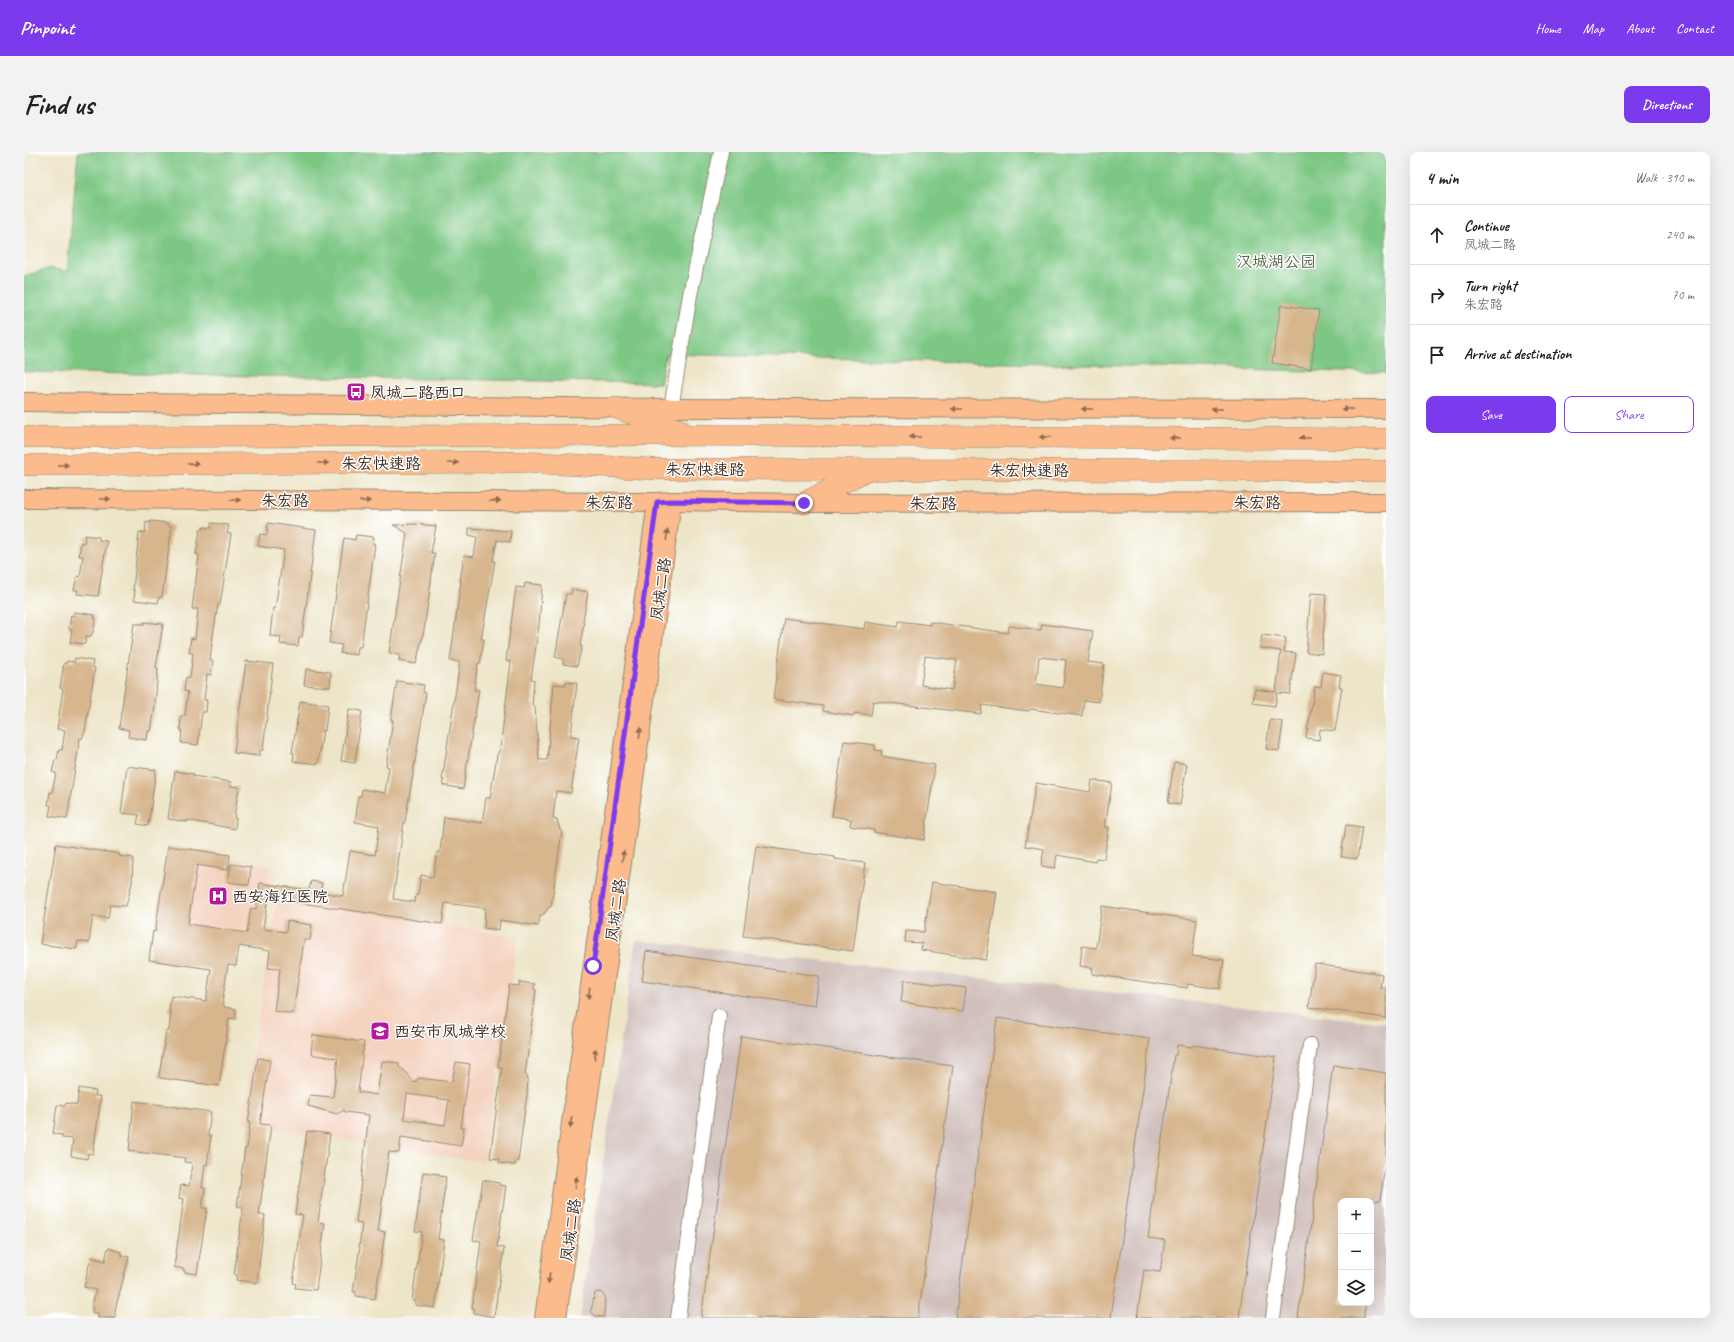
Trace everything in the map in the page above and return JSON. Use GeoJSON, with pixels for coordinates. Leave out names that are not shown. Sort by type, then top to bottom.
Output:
{"type":"FeatureCollection","features":[{"type":"Feature","properties":{"kind":"highway"},"geometry":{"type":"LineString","coordinates":[[616,408],[696,436]]}},
{"type":"Feature","properties":{"kind":"highway","name":"朱宏快速路"},"geometry":{"type":"LineString","coordinates":[[24,437],[696,436],[1386,438]]}},
{"type":"Feature","properties":{"kind":"highway","name":"朱宏快速路"},"geometry":{"type":"LineString","coordinates":[[24,465],[522,462],[653,469],[1386,471]]}},
{"type":"Feature","properties":{"kind":"highway"},"geometry":{"type":"LineString","coordinates":[[804,503],[867,470]]}},
{"type":"Feature","properties":{"kind":"main road"},"geometry":{"type":"LineString","coordinates":[[24,402],[616,408],[1386,409]]}},
{"type":"Feature","properties":{"kind":"main road","name":"朱宏路"},"geometry":{"type":"LineString","coordinates":[[24,498],[804,503],[1386,502]]}},
{"type":"Feature","properties":{"kind":"main road","name":"凤城二路"},"geometry":{"type":"LineString","coordinates":[[544,1318],[664,502]]}},
{"type":"Feature","properties":{"kind":"main road","name":"凤城二路"},"geometry":{"type":"LineString","coordinates":[[557,1318],[636,764],[664,502]]}},
{"type":"Feature","properties":{"kind":"street"},"geometry":{"type":"LineString","coordinates":[[671,408],[690,295],[721,152]]}},
{"type":"Feature","properties":{"kind":"street"},"geometry":{"type":"LineString","coordinates":[[678,1318],[719,1016]]}},
{"type":"Feature","properties":{"kind":"street"},"geometry":{"type":"LineString","coordinates":[[1273,1318],[1310,1045]]}},
{"type":"Feature","properties":{"kind":"shaded area","name":"西安海红医院"},"geometry":{"type":"Polygon","coordinates":[[[176,851],[271,865],[260,941],[165,927],[176,851]]]}},
{"type":"Feature","properties":{"kind":"shaded area","name":"西安市凤城学校"},"geometry":{"type":"Polygon","coordinates":[[[277,899],[518,937],[483,1162],[242,1124],[277,899]]]}},
{"type":"Feature","properties":{"kind":"shaded area"},"geometry":{"type":"Polygon","coordinates":[[[636,940],[1386,1023],[1386,1318],[580,1318],[636,940]]]}},
{"type":"Feature","properties":{"kind":"green space","name":"汉城湖公园"},"geometry":{"type":"Polygon","coordinates":[[[78,152],[1386,152],[1386,373],[666,354],[660,383],[24,372],[24,276],[50,268],[67,272],[78,152]]]}},
{"type":"Feature","properties":{"kind":"building"},"geometry":{"type":"Polygon","coordinates":[[[1281,305],[1319,310],[1311,369],[1272,363],[1281,305]]]}},
{"type":"Feature","properties":{"kind":"building"},"geometry":{"type":"Polygon","coordinates":[[[150,521],[168,523],[168,525],[172,526],[162,597],[159,597],[158,603],[134,600],[135,590],[133,590],[139,532],[145,533],[146,522],[150,523],[150,521]]]}},
{"type":"Feature","properties":{"kind":"building"},"geometry":{"type":"Polygon","coordinates":[[[211,523],[229,525],[227,533],[231,534],[220,605],[218,605],[213,635],[210,661],[213,661],[211,675],[207,674],[204,700],[207,700],[206,712],[202,712],[198,745],[181,743],[182,730],[180,730],[181,716],[185,716],[188,692],[184,691],[186,677],[190,678],[193,653],[189,653],[191,638],[195,639],[198,609],[192,609],[199,556],[196,554],[200,529],[203,529],[203,527],[211,528],[211,523]]]}},
{"type":"Feature","properties":{"kind":"building"},"geometry":{"type":"Polygon","coordinates":[[[268,523],[316,530],[302,637],[299,637],[298,646],[280,644],[281,637],[270,636],[273,608],[275,609],[284,550],[258,546],[260,534],[267,535],[268,523]]]}},
{"type":"Feature","properties":{"kind":"building"},"geometry":{"type":"Polygon","coordinates":[[[415,524],[436,526],[431,553],[435,553],[424,630],[416,664],[399,661],[400,655],[389,653],[407,533],[393,525],[415,524]]]}},
{"type":"Feature","properties":{"kind":"building"},"geometry":{"type":"Polygon","coordinates":[[[469,528],[511,531],[510,542],[497,540],[493,561],[495,561],[481,639],[484,639],[480,663],[478,663],[474,690],[479,690],[463,789],[443,785],[444,780],[442,780],[459,669],[459,662],[450,661],[460,581],[464,555],[474,557],[477,537],[469,535],[469,528]]]}},
{"type":"Feature","properties":{"kind":"building"},"geometry":{"type":"Polygon","coordinates":[[[85,535],[99,537],[99,540],[107,541],[98,596],[77,594],[78,590],[74,590],[77,576],[80,577],[83,556],[79,556],[81,542],[84,543],[85,535]]]}},
{"type":"Feature","properties":{"kind":"building"},"geometry":{"type":"Polygon","coordinates":[[[356,535],[374,537],[373,544],[375,544],[361,647],[358,647],[357,655],[340,653],[342,645],[329,643],[344,538],[355,540],[356,535]]]}},
{"type":"Feature","properties":{"kind":"building"},"geometry":{"type":"Polygon","coordinates":[[[525,583],[542,585],[539,625],[531,679],[534,680],[532,706],[535,706],[539,760],[547,760],[554,684],[565,685],[566,682],[577,683],[571,736],[579,737],[571,793],[556,791],[553,819],[557,820],[560,830],[562,830],[551,907],[549,907],[544,914],[540,916],[538,926],[500,920],[499,930],[484,928],[485,908],[445,903],[442,924],[268,898],[263,929],[286,932],[287,921],[312,925],[310,940],[304,940],[293,1014],[274,1011],[280,969],[268,968],[270,951],[239,946],[236,966],[228,965],[222,1004],[224,1004],[224,1007],[236,1009],[235,1019],[229,1018],[219,1086],[160,1078],[159,1076],[166,1031],[169,1031],[171,996],[206,1001],[211,969],[149,960],[153,931],[155,932],[168,846],[230,855],[228,870],[197,865],[188,924],[247,933],[251,908],[256,909],[260,883],[309,890],[311,881],[322,883],[320,892],[343,896],[350,851],[375,855],[379,826],[355,822],[356,808],[358,796],[361,796],[362,789],[385,793],[389,767],[386,766],[397,681],[424,685],[423,692],[426,693],[404,822],[393,899],[415,902],[416,895],[418,895],[421,875],[433,877],[437,852],[440,852],[444,817],[482,823],[486,798],[490,798],[497,755],[500,749],[511,662],[506,661],[516,587],[524,588],[525,583]]]}},
{"type":"Feature","properties":{"kind":"building"},"geometry":{"type":"Polygon","coordinates":[[[572,589],[588,592],[580,646],[582,646],[577,666],[563,664],[563,659],[555,657],[566,594],[571,594],[572,589]]]}},
{"type":"Feature","properties":{"kind":"building"},"geometry":{"type":"Polygon","coordinates":[[[1311,593],[1326,594],[1322,654],[1306,652],[1311,593]]]}},
{"type":"Feature","properties":{"kind":"building"},"geometry":{"type":"Polygon","coordinates":[[[74,612],[95,615],[94,618],[96,618],[93,633],[91,636],[86,636],[85,644],[70,642],[72,630],[69,629],[71,615],[74,616],[74,612]]]}},
{"type":"Feature","properties":{"kind":"building"},"geometry":{"type":"Polygon","coordinates":[[[784,618],[864,629],[865,622],[898,627],[899,621],[930,625],[930,622],[1008,633],[1009,626],[1041,630],[1042,624],[1093,631],[1088,662],[1104,664],[1099,702],[1084,700],[1082,716],[1030,709],[1029,711],[982,705],[981,714],[873,701],[871,715],[854,713],[854,716],[823,711],[823,706],[773,699],[784,618]],[[925,656],[921,685],[952,690],[957,660],[925,656]],[[1039,657],[1036,684],[1063,688],[1066,660],[1039,657]]]}},
{"type":"Feature","properties":{"kind":"building"},"geometry":{"type":"Polygon","coordinates":[[[144,622],[163,624],[156,668],[158,668],[155,707],[151,731],[148,731],[147,740],[128,737],[129,730],[119,728],[134,624],[144,624],[144,622]]]}},
{"type":"Feature","properties":{"kind":"building"},"geometry":{"type":"Polygon","coordinates":[[[1262,635],[1286,638],[1284,652],[1296,653],[1290,694],[1277,693],[1275,706],[1253,703],[1255,689],[1276,692],[1281,651],[1260,648],[1262,635]]]}},
{"type":"Feature","properties":{"kind":"building"},"geometry":{"type":"Polygon","coordinates":[[[75,658],[93,661],[92,667],[95,668],[85,731],[82,739],[80,738],[67,819],[49,816],[51,805],[48,805],[50,792],[52,793],[56,773],[52,772],[59,750],[62,750],[65,730],[57,729],[63,689],[60,688],[64,663],[67,663],[67,661],[74,662],[75,658]]]}},
{"type":"Feature","properties":{"kind":"building"},"geometry":{"type":"Polygon","coordinates":[[[246,661],[273,664],[263,750],[260,750],[259,756],[234,753],[246,661]]]}},
{"type":"Feature","properties":{"kind":"building"},"geometry":{"type":"Polygon","coordinates":[[[306,669],[331,672],[330,687],[304,685],[306,669]]]}},
{"type":"Feature","properties":{"kind":"building"},"geometry":{"type":"Polygon","coordinates":[[[1323,672],[1341,675],[1339,687],[1342,687],[1335,731],[1320,729],[1319,740],[1306,738],[1315,686],[1321,687],[1323,672]]]}},
{"type":"Feature","properties":{"kind":"building"},"geometry":{"type":"Polygon","coordinates":[[[300,701],[328,705],[325,731],[323,730],[318,764],[293,761],[294,753],[292,753],[300,701]]]}},
{"type":"Feature","properties":{"kind":"building"},"geometry":{"type":"Polygon","coordinates":[[[349,709],[362,711],[355,763],[341,761],[349,709]]]}},
{"type":"Feature","properties":{"kind":"building"},"geometry":{"type":"Polygon","coordinates":[[[1270,720],[1283,722],[1279,751],[1266,749],[1270,720]]]}},
{"type":"Feature","properties":{"kind":"building"},"geometry":{"type":"Polygon","coordinates":[[[844,741],[875,745],[875,750],[882,751],[881,756],[935,765],[924,840],[873,832],[874,830],[850,826],[851,819],[832,816],[844,741]]]}},
{"type":"Feature","properties":{"kind":"building"},"geometry":{"type":"Polygon","coordinates":[[[1174,762],[1187,764],[1180,805],[1168,803],[1174,762]]]}},
{"type":"Feature","properties":{"kind":"building"},"geometry":{"type":"Polygon","coordinates":[[[127,766],[156,770],[148,826],[137,824],[139,815],[121,813],[127,766]]]}},
{"type":"Feature","properties":{"kind":"building"},"geometry":{"type":"Polygon","coordinates":[[[175,771],[194,774],[193,776],[231,782],[230,786],[239,787],[234,818],[236,818],[235,829],[187,820],[187,822],[168,819],[175,771]]]}},
{"type":"Feature","properties":{"kind":"building"},"geometry":{"type":"Polygon","coordinates":[[[1092,780],[1112,783],[1105,827],[1109,827],[1104,859],[1096,858],[1095,862],[1057,855],[1055,868],[1041,866],[1044,849],[1025,846],[1036,783],[1090,792],[1092,780]]]}},
{"type":"Feature","properties":{"kind":"building"},"geometry":{"type":"Polygon","coordinates":[[[1346,825],[1362,827],[1357,859],[1341,857],[1346,825]]]}},
{"type":"Feature","properties":{"kind":"building"},"geometry":{"type":"Polygon","coordinates":[[[56,844],[120,854],[119,856],[133,858],[132,883],[126,906],[110,905],[108,918],[93,916],[89,943],[78,941],[76,949],[40,944],[56,844]]]}},
{"type":"Feature","properties":{"kind":"building"},"geometry":{"type":"Polygon","coordinates":[[[756,846],[835,857],[835,859],[865,863],[853,951],[743,936],[756,846]]]}},
{"type":"Feature","properties":{"kind":"building"},"geometry":{"type":"Polygon","coordinates":[[[231,864],[251,867],[249,885],[228,882],[231,864]]]}},
{"type":"Feature","properties":{"kind":"building"},"geometry":{"type":"Polygon","coordinates":[[[932,882],[997,892],[986,960],[921,950],[922,943],[905,942],[906,931],[924,932],[932,882]]]}},
{"type":"Feature","properties":{"kind":"building"},"geometry":{"type":"Polygon","coordinates":[[[1102,906],[1197,920],[1192,956],[1224,960],[1220,989],[1188,984],[1187,988],[1092,974],[1093,968],[1080,966],[1082,946],[1096,948],[1102,906]]]}},
{"type":"Feature","properties":{"kind":"building"},"geometry":{"type":"Polygon","coordinates":[[[646,951],[819,976],[815,1006],[642,981],[646,951]]]}},
{"type":"Feature","properties":{"kind":"building"},"geometry":{"type":"Polygon","coordinates":[[[1315,964],[1382,974],[1380,988],[1386,988],[1386,1018],[1309,1007],[1315,964]]]}},
{"type":"Feature","properties":{"kind":"building"},"geometry":{"type":"Polygon","coordinates":[[[904,980],[966,988],[963,1011],[901,1002],[904,980]]]}},
{"type":"Feature","properties":{"kind":"building"},"geometry":{"type":"Polygon","coordinates":[[[519,982],[535,984],[534,989],[536,990],[525,1075],[527,1075],[528,1080],[527,1094],[518,1161],[516,1161],[515,1165],[499,1163],[499,1159],[490,1158],[502,1068],[498,1068],[509,985],[519,986],[519,982]]]}},
{"type":"Feature","properties":{"kind":"building"},"geometry":{"type":"Polygon","coordinates":[[[997,1018],[1150,1039],[1111,1318],[955,1318],[997,1018]]]}},
{"type":"Feature","properties":{"kind":"building"},"geometry":{"type":"Polygon","coordinates":[[[313,1035],[364,1042],[358,1092],[377,1095],[382,1061],[399,1063],[399,1067],[405,1071],[414,1083],[419,1078],[452,1082],[456,1062],[470,1064],[461,1128],[464,1128],[461,1146],[401,1137],[399,1153],[389,1152],[378,1231],[385,1232],[375,1299],[356,1296],[356,1292],[353,1292],[362,1224],[356,1223],[369,1115],[345,1112],[344,1110],[337,1114],[308,1106],[310,1095],[333,1097],[338,1058],[315,1055],[311,1053],[313,1035]],[[407,1094],[404,1119],[445,1125],[449,1100],[407,1094]]]}},
{"type":"Feature","properties":{"kind":"building"},"geometry":{"type":"Polygon","coordinates":[[[741,1036],[953,1066],[918,1318],[701,1318],[741,1036]]]}},
{"type":"Feature","properties":{"kind":"building"},"geometry":{"type":"Polygon","coordinates":[[[1177,1045],[1192,1047],[1193,1045],[1276,1057],[1239,1318],[1137,1318],[1144,1270],[1160,1272],[1165,1240],[1148,1238],[1174,1055],[1176,1055],[1177,1045]]]}},
{"type":"Feature","properties":{"kind":"building"},"geometry":{"type":"Polygon","coordinates":[[[258,1058],[270,1060],[260,1124],[271,1125],[259,1215],[265,1215],[257,1283],[236,1280],[237,1275],[234,1275],[243,1207],[237,1206],[245,1148],[247,1148],[250,1123],[248,1123],[258,1058]]]}},
{"type":"Feature","properties":{"kind":"building"},"geometry":{"type":"Polygon","coordinates":[[[1333,1065],[1386,1073],[1386,1157],[1380,1201],[1374,1201],[1374,1198],[1338,1198],[1338,1306],[1365,1306],[1364,1318],[1298,1318],[1333,1065]]]}},
{"type":"Feature","properties":{"kind":"building"},"geometry":{"type":"Polygon","coordinates":[[[79,1088],[96,1091],[95,1096],[101,1096],[93,1154],[88,1153],[87,1159],[71,1156],[73,1139],[62,1138],[62,1135],[53,1134],[57,1105],[65,1106],[66,1103],[77,1105],[79,1088]]]}},
{"type":"Feature","properties":{"kind":"building"},"geometry":{"type":"Polygon","coordinates":[[[134,1101],[211,1112],[208,1135],[211,1135],[202,1188],[205,1188],[202,1208],[207,1208],[197,1274],[184,1272],[184,1269],[174,1267],[184,1199],[179,1198],[181,1185],[189,1186],[192,1163],[184,1162],[185,1158],[129,1151],[134,1101]]]}},
{"type":"Feature","properties":{"kind":"building"},"geometry":{"type":"Polygon","coordinates":[[[307,1131],[330,1134],[318,1222],[325,1223],[316,1290],[295,1288],[296,1284],[293,1283],[303,1215],[295,1214],[307,1131]]]}},
{"type":"Feature","properties":{"kind":"building"},"geometry":{"type":"Polygon","coordinates":[[[423,1172],[439,1174],[439,1176],[446,1177],[438,1239],[444,1240],[435,1308],[415,1305],[415,1301],[412,1300],[422,1232],[415,1231],[423,1172]]]}},
{"type":"Feature","properties":{"kind":"building"},"geometry":{"type":"Polygon","coordinates":[[[483,1180],[506,1186],[497,1247],[504,1248],[494,1317],[474,1313],[474,1308],[472,1308],[481,1241],[473,1240],[483,1180]]]}},
{"type":"Feature","properties":{"kind":"building"},"geometry":{"type":"Polygon","coordinates":[[[108,1248],[121,1252],[121,1255],[129,1257],[115,1310],[115,1318],[98,1318],[98,1313],[93,1313],[92,1306],[96,1290],[84,1287],[91,1257],[105,1261],[108,1248]]]}},
{"type":"Feature","properties":{"kind":"building"},"geometry":{"type":"Polygon","coordinates":[[[600,1292],[605,1296],[604,1317],[595,1316],[591,1311],[595,1293],[600,1292]]]}},
{"type":"Feature","properties":{"kind":"place","name":"凤城二路西口"},"geometry":{"type":"Point","coordinates":[356,392]}},
{"type":"Feature","properties":{"kind":"place","name":"西安海红医院"},"geometry":{"type":"Point","coordinates":[218,896]}},
{"type":"Feature","properties":{"kind":"place","name":"西安市凤城学校"},"geometry":{"type":"Point","coordinates":[380,1031]}},
{"type":"Feature","properties":{"kind":"route"},"geometry":{"type":"LineString","coordinates":[[593,966],[657,502],[804,503]]}}]}
